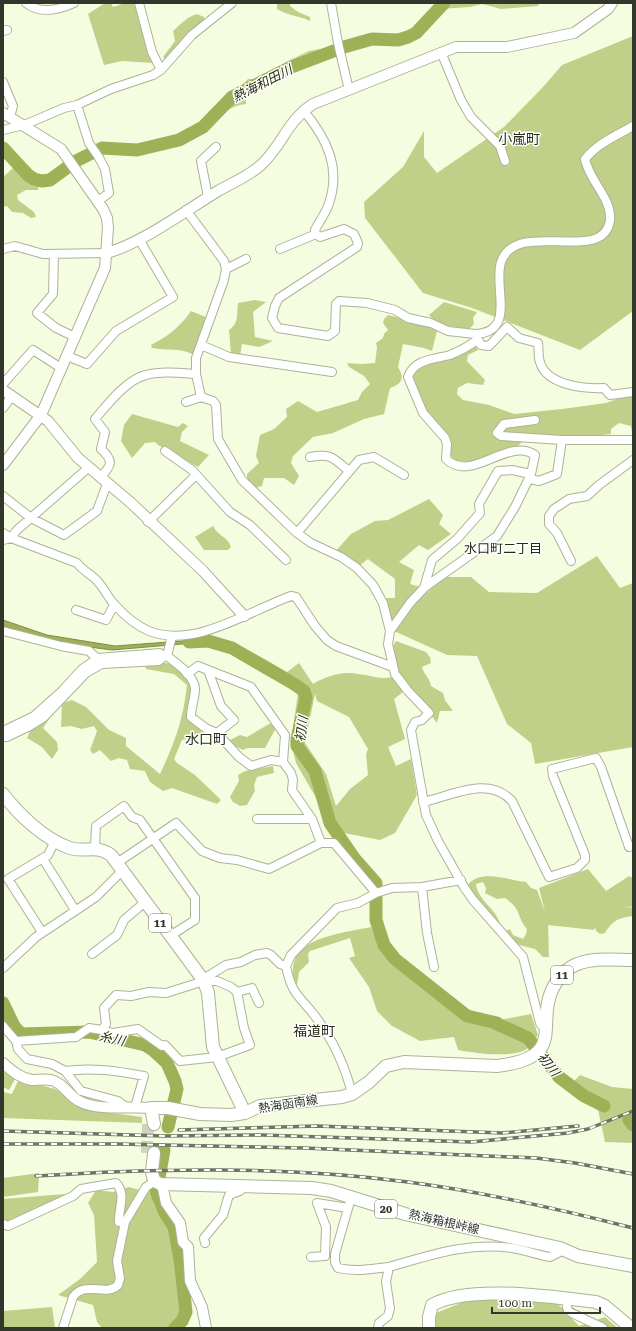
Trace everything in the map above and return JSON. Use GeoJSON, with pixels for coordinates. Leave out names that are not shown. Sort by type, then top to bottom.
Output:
{"type":"FeatureCollection","features":[{"type":"Feature","properties":{"kind":"main road","name":"熱海函南線"},"geometry":{"type":"LineString","coordinates":[[3,794],[21,814],[55,841],[71,848],[95,848],[103,850],[111,855],[203,980],[208,992],[211,1032],[217,1057],[245,1113],[260,1106],[342,1097],[352,1094],[375,1077],[386,1066],[404,1062],[497,1066],[508,1065],[532,1057],[543,1047],[547,1032],[548,1002],[550,993],[566,970],[574,965],[596,960],[633,960]]}},
{"type":"Feature","properties":{"kind":"main road"},"geometry":{"type":"LineString","coordinates":[[151,1124],[151,1108],[172,1109],[200,1114],[231,1115],[245,1113]]}},
{"type":"Feature","properties":{"kind":"main road"},"geometry":{"type":"LineString","coordinates":[[151,1156],[158,1183]]}},
{"type":"Feature","properties":{"kind":"main road","name":"熱海箱根峠線"},"geometry":{"type":"LineString","coordinates":[[158,1183],[312,1188],[350,1203],[564,1250],[578,1256],[633,1266]]}},
{"type":"Feature","properties":{"kind":"main road"},"geometry":{"type":"LineString","coordinates":[[429,1328],[429,1317],[432,1305],[444,1299],[485,1293],[596,1302],[604,1306],[631,1328]]}},
{"type":"Feature","properties":{"kind":"street"},"geometry":{"type":"LineString","coordinates":[[26,3],[32,8],[47,10],[66,7],[74,3]]}},
{"type":"Feature","properties":{"kind":"street"},"geometry":{"type":"LineString","coordinates":[[139,3],[152,52],[161,70]]}},
{"type":"Feature","properties":{"kind":"street"},"geometry":{"type":"LineString","coordinates":[[3,130],[24,124],[64,108],[77,105],[111,89],[143,79],[161,70],[192,35],[232,3]]}},
{"type":"Feature","properties":{"kind":"street"},"geometry":{"type":"LineString","coordinates":[[331,3],[338,43],[349,90]]}},
{"type":"Feature","properties":{"kind":"street"},"geometry":{"type":"LineString","coordinates":[[3,248],[15,246],[43,254],[107,253],[117,250],[139,239],[262,165],[290,124],[303,110],[313,104],[441,52],[467,46],[507,47],[563,37],[582,28],[612,3]]}},
{"type":"Feature","properties":{"kind":"street"},"geometry":{"type":"LineString","coordinates":[[441,52],[460,100],[471,117],[500,146],[505,161]]}},
{"type":"Feature","properties":{"kind":"street"},"geometry":{"type":"LineString","coordinates":[[3,82],[13,106],[6,115],[24,124],[61,149],[98,201],[107,218],[107,253],[105,268],[41,416],[5,458]]}},
{"type":"Feature","properties":{"kind":"street"},"geometry":{"type":"LineString","coordinates":[[77,105],[89,143],[105,169],[109,194],[98,201]]}},
{"type":"Feature","properties":{"kind":"street"},"geometry":{"type":"LineString","coordinates":[[303,110],[324,137],[334,174],[333,186],[328,206],[315,230],[316,234]]}},
{"type":"Feature","properties":{"kind":"street"},"geometry":{"type":"LineString","coordinates":[[390,631],[410,603],[424,588],[497,536],[531,476],[535,455],[523,450],[465,467],[452,464],[446,458],[447,444],[445,438],[423,413],[408,377],[410,371],[424,361],[466,348],[476,337],[494,329],[499,320],[501,262],[507,252],[514,246],[524,242],[587,241],[597,238],[605,233],[610,221],[610,208],[587,170],[585,159],[592,150],[603,142],[633,126]]}},
{"type":"Feature","properties":{"kind":"street"},"geometry":{"type":"LineString","coordinates":[[208,197],[200,161],[216,147]]}},
{"type":"Feature","properties":{"kind":"street"},"geometry":{"type":"LineString","coordinates":[[186,210],[221,256],[226,269],[224,280],[196,358],[196,374],[201,397]]}},
{"type":"Feature","properties":{"kind":"street"},"geometry":{"type":"LineString","coordinates":[[316,234],[320,237],[344,229],[354,234],[358,243],[356,247],[279,298],[272,318],[278,328],[328,336],[333,334],[335,331],[336,304],[339,301],[367,302],[395,310],[408,318],[431,323],[448,331],[476,337],[481,345],[489,346],[507,327],[520,338],[538,343],[540,362],[547,374],[559,381],[588,389],[604,388],[610,395],[633,392]]}},
{"type":"Feature","properties":{"kind":"street"},"geometry":{"type":"LineString","coordinates":[[280,249],[316,234]]}},
{"type":"Feature","properties":{"kind":"street"},"geometry":{"type":"LineString","coordinates":[[67,356],[87,364],[116,331],[173,297],[139,239]]}},
{"type":"Feature","properties":{"kind":"street"},"geometry":{"type":"LineString","coordinates":[[54,254],[53,294],[38,313],[56,328],[75,337]]}},
{"type":"Feature","properties":{"kind":"street"},"geometry":{"type":"LineString","coordinates":[[226,269],[246,259]]}},
{"type":"Feature","properties":{"kind":"street"},"geometry":{"type":"LineString","coordinates":[[201,345],[229,357],[332,372]]}},
{"type":"Feature","properties":{"kind":"street"},"geometry":{"type":"LineString","coordinates":[[3,384],[33,350],[62,368]]}},
{"type":"Feature","properties":{"kind":"street"},"geometry":{"type":"LineString","coordinates":[[3,496],[31,518],[64,535],[97,511],[110,463],[109,457],[101,449],[105,432],[94,420],[124,387],[144,375],[165,372],[196,374]]}},
{"type":"Feature","properties":{"kind":"street"},"geometry":{"type":"LineString","coordinates":[[3,390],[48,421],[88,468],[130,502],[148,522],[203,571],[244,616]]}},
{"type":"Feature","properties":{"kind":"street"},"geometry":{"type":"LineString","coordinates":[[3,408],[12,396]]}},
{"type":"Feature","properties":{"kind":"street"},"geometry":{"type":"LineString","coordinates":[[186,402],[201,397],[213,401],[216,405],[218,439],[221,454],[242,480],[297,533],[310,543],[341,557],[364,574],[384,603],[390,631],[388,644],[395,674],[404,686],[430,713],[422,720],[415,722],[411,730],[426,815],[438,842],[472,900],[523,957],[540,1023],[547,1032]]}},
{"type":"Feature","properties":{"kind":"street"},"geometry":{"type":"LineString","coordinates":[[535,420],[504,424],[497,433],[501,436],[562,440],[633,440]]}},
{"type":"Feature","properties":{"kind":"street"},"geometry":{"type":"LineString","coordinates":[[424,588],[432,560],[457,539],[480,513],[480,504],[498,471],[512,470],[531,476],[539,481],[557,474],[562,440]]}},
{"type":"Feature","properties":{"kind":"street"},"geometry":{"type":"LineString","coordinates":[[165,451],[192,470],[195,476],[230,512],[250,525],[286,560]]}},
{"type":"Feature","properties":{"kind":"street"},"geometry":{"type":"LineString","coordinates":[[310,457],[323,454],[330,455],[348,471]]}},
{"type":"Feature","properties":{"kind":"street"},"geometry":{"type":"LineString","coordinates":[[297,533],[324,504],[348,471],[359,460],[374,457],[404,475]]}},
{"type":"Feature","properties":{"kind":"street"},"geometry":{"type":"LineString","coordinates":[[571,561],[558,532],[549,524],[549,516],[554,509],[569,499],[587,496],[599,485],[633,460]]}},
{"type":"Feature","properties":{"kind":"street"},"geometry":{"type":"LineString","coordinates":[[7,539],[88,468]]}},
{"type":"Feature","properties":{"kind":"street"},"geometry":{"type":"LineString","coordinates":[[148,522],[195,476]]}},
{"type":"Feature","properties":{"kind":"street"},"geometry":{"type":"LineString","coordinates":[[3,533],[7,539],[77,563],[83,571],[98,581],[114,605],[140,626],[150,632],[172,637],[200,634],[291,596],[296,597],[315,626],[327,640],[336,646],[393,666]]}},
{"type":"Feature","properties":{"kind":"street"},"geometry":{"type":"LineString","coordinates":[[76,610],[106,620],[114,605]]}},
{"type":"Feature","properties":{"kind":"street"},"geometry":{"type":"LineString","coordinates":[[3,631],[61,646],[89,651],[100,661]]}},
{"type":"Feature","properties":{"kind":"street"},"geometry":{"type":"LineString","coordinates":[[3,731],[34,716],[82,669],[100,661],[143,658],[159,661],[166,654],[172,637]]}},
{"type":"Feature","properties":{"kind":"street"},"geometry":{"type":"LineString","coordinates":[[166,654],[187,674],[195,687],[191,717],[207,729],[217,733],[239,757],[251,766],[271,760],[283,762]]}},
{"type":"Feature","properties":{"kind":"street"},"geometry":{"type":"LineString","coordinates":[[3,737],[7,737],[21,731],[44,717],[51,708],[66,696],[86,673],[100,661]]}},
{"type":"Feature","properties":{"kind":"street"},"geometry":{"type":"LineString","coordinates":[[187,674],[198,666],[251,687],[285,735],[283,762],[291,773],[293,780],[292,790],[312,819],[321,843]]}},
{"type":"Feature","properties":{"kind":"street"},"geometry":{"type":"LineString","coordinates":[[208,670],[221,706],[234,720],[217,733]]}},
{"type":"Feature","properties":{"kind":"street"},"geometry":{"type":"LineString","coordinates":[[423,802],[477,788],[493,788],[504,793],[512,801],[548,877],[577,868],[585,860],[585,855],[553,776],[552,769],[596,758],[601,767],[629,847],[633,846]]}},
{"type":"Feature","properties":{"kind":"street"},"geometry":{"type":"LineString","coordinates":[[95,848],[96,826],[124,806],[132,817],[140,820],[195,898],[195,920],[170,936]]}},
{"type":"Feature","properties":{"kind":"street"},"geometry":{"type":"LineString","coordinates":[[257,819],[312,819]]}},
{"type":"Feature","properties":{"kind":"street"},"geometry":{"type":"LineString","coordinates":[[3,968],[42,932],[96,897],[120,867],[152,838],[176,823],[202,852],[220,858],[237,860],[269,868],[321,843],[334,843],[376,893]]}},
{"type":"Feature","properties":{"kind":"street"},"geometry":{"type":"LineString","coordinates":[[42,932],[8,879],[48,855],[55,841]]}},
{"type":"Feature","properties":{"kind":"street"},"geometry":{"type":"LineString","coordinates":[[43,859],[75,910]]}},
{"type":"Feature","properties":{"kind":"street"},"geometry":{"type":"LineString","coordinates":[[352,1094],[347,1074],[338,1052],[315,1016],[293,991],[286,966],[291,955],[337,908],[358,903],[376,893],[392,888],[422,887],[461,880]]}},
{"type":"Feature","properties":{"kind":"street"},"geometry":{"type":"LineString","coordinates":[[422,887],[427,933],[434,967]]}},
{"type":"Feature","properties":{"kind":"street"},"geometry":{"type":"LineString","coordinates":[[92,954],[117,935],[124,920],[145,902]]}},
{"type":"Feature","properties":{"kind":"street"},"geometry":{"type":"LineString","coordinates":[[102,1030],[106,1024],[104,1008],[116,994],[131,996],[149,992],[166,993],[203,980],[226,965],[241,962],[255,955],[267,953],[280,964],[286,966]]}},
{"type":"Feature","properties":{"kind":"street"},"geometry":{"type":"LineString","coordinates":[[16,1041],[76,1037],[89,1028],[113,1033],[138,1029],[162,1046],[165,1045],[180,1061],[217,1057],[250,1045],[244,1028],[237,992],[231,987],[217,981],[203,980]]}},
{"type":"Feature","properties":{"kind":"street"},"geometry":{"type":"LineString","coordinates":[[237,992],[252,988],[259,1003]]}},
{"type":"Feature","properties":{"kind":"street"},"geometry":{"type":"LineString","coordinates":[[3,1026],[16,1041],[18,1049],[27,1059],[52,1064],[65,1071],[81,1091],[118,1100],[131,1107]]}},
{"type":"Feature","properties":{"kind":"street"},"geometry":{"type":"LineString","coordinates":[[3,1063],[18,1075],[25,1078],[51,1080],[58,1083],[82,1103],[118,1108],[151,1108]]}},
{"type":"Feature","properties":{"kind":"street"},"geometry":{"type":"LineString","coordinates":[[65,1071],[104,1069],[144,1076],[131,1107]]}},
{"type":"Feature","properties":{"kind":"street"},"geometry":{"type":"LineString","coordinates":[[3,1224],[8,1226],[32,1216],[73,1196],[81,1189],[116,1183],[122,1194],[119,1222],[125,1222]]}},
{"type":"Feature","properties":{"kind":"street"},"geometry":{"type":"LineString","coordinates":[[63,1328],[76,1292],[86,1289],[112,1289],[118,1285],[120,1278],[118,1261],[125,1222],[146,1187],[158,1183],[166,1203],[180,1223],[184,1242],[188,1247],[190,1281],[202,1307],[206,1328]]}},
{"type":"Feature","properties":{"kind":"street"},"geometry":{"type":"LineString","coordinates":[[204,1243],[204,1238],[223,1215],[229,1195],[240,1192],[243,1185]]}},
{"type":"Feature","properties":{"kind":"street"},"geometry":{"type":"LineString","coordinates":[[311,1257],[325,1256],[326,1227],[316,1203],[350,1203],[335,1254],[335,1262],[338,1268],[363,1270],[389,1267],[447,1250],[492,1246],[513,1248],[550,1257],[564,1250]]}},
{"type":"Feature","properties":{"kind":"street"},"geometry":{"type":"LineString","coordinates":[[378,1328],[379,1323],[388,1316],[390,1308],[386,1282],[389,1267]]}},
{"type":"Feature","properties":{"kind":"street"},"geometry":{"type":"LineString","coordinates":[[566,1300],[568,1310],[571,1313],[595,1322],[603,1328]]}},
{"type":"Feature","properties":{"kind":"shaded area"},"geometry":{"type":"Polygon","coordinates":[[[105,3],[111,3],[113,7],[125,3],[136,3],[153,63],[122,61],[104,65],[88,14],[105,3]]]}},
{"type":"Feature","properties":{"kind":"shaded area"},"geometry":{"type":"Polygon","coordinates":[[[277,3],[290,3],[290,6],[298,12],[310,17],[310,21],[277,9],[277,3]]]}},
{"type":"Feature","properties":{"kind":"shaded area"},"geometry":{"type":"Polygon","coordinates":[[[444,3],[539,3],[538,6],[501,9],[482,4],[470,7],[439,9],[444,3]]]}},
{"type":"Feature","properties":{"kind":"shaded area"},"geometry":{"type":"Polygon","coordinates":[[[197,14],[204,17],[204,22],[167,61],[163,57],[175,41],[173,31],[187,19],[197,14]]]}},
{"type":"Feature","properties":{"kind":"shaded area"},"geometry":{"type":"Polygon","coordinates":[[[633,36],[633,311],[580,350],[472,308],[423,293],[365,218],[364,202],[403,167],[424,131],[424,157],[437,173],[504,127],[562,65],[633,36]]]}},
{"type":"Feature","properties":{"kind":"shaded area"},"geometry":{"type":"Polygon","coordinates":[[[332,45],[335,47],[330,54],[248,91],[246,95],[246,104],[236,106],[213,116],[208,116],[208,112],[230,96],[248,79],[262,79],[283,69],[286,62],[309,51],[327,48],[332,45]]]}},
{"type":"Feature","properties":{"kind":"shaded area"},"geometry":{"type":"Polygon","coordinates":[[[13,168],[39,186],[38,190],[26,190],[17,195],[18,200],[34,212],[36,217],[31,218],[23,213],[12,212],[7,206],[3,207],[3,177],[13,168]]]}},
{"type":"Feature","properties":{"kind":"shaded area"},"geometry":{"type":"Polygon","coordinates":[[[255,300],[266,302],[253,312],[255,337],[273,341],[259,347],[242,344],[240,356],[231,354],[229,330],[235,324],[237,318],[238,303],[255,300]]]}},
{"type":"Feature","properties":{"kind":"shaded area"},"geometry":{"type":"Polygon","coordinates":[[[444,302],[477,312],[473,318],[474,324],[469,329],[437,324],[429,315],[444,302]]]}},
{"type":"Feature","properties":{"kind":"shaded area"},"geometry":{"type":"Polygon","coordinates":[[[191,311],[208,318],[194,355],[179,350],[152,348],[151,345],[173,331],[183,322],[191,311]]]}},
{"type":"Feature","properties":{"kind":"shaded area"},"geometry":{"type":"Polygon","coordinates":[[[388,315],[430,326],[437,331],[432,351],[403,344],[398,367],[402,377],[397,385],[390,388],[384,414],[364,419],[333,433],[313,437],[293,456],[291,463],[299,476],[294,485],[284,478],[264,478],[262,486],[255,488],[247,480],[247,474],[259,463],[256,456],[260,435],[274,429],[287,417],[286,409],[298,401],[317,412],[358,400],[362,392],[370,384],[364,376],[349,367],[347,363],[375,363],[377,348],[376,343],[383,338],[384,334],[388,330],[383,323],[384,319],[388,315]]]}},
{"type":"Feature","properties":{"kind":"shaded area"},"geometry":{"type":"Polygon","coordinates":[[[475,345],[478,350],[468,355],[467,361],[485,380],[483,385],[467,383],[458,388],[457,394],[463,400],[489,405],[514,414],[606,403],[622,397],[633,397],[633,440],[631,426],[619,423],[611,429],[611,434],[586,437],[525,439],[517,447],[474,462],[455,461],[451,456],[450,442],[423,406],[413,375],[418,367],[451,358],[475,345]]]}},
{"type":"Feature","properties":{"kind":"shaded area"},"geometry":{"type":"Polygon","coordinates":[[[132,414],[178,427],[183,423],[188,426],[182,432],[180,441],[209,455],[198,467],[155,442],[145,443],[132,458],[121,441],[124,425],[132,414]]]}},
{"type":"Feature","properties":{"kind":"shaded area"},"geometry":{"type":"Polygon","coordinates":[[[429,499],[443,515],[439,524],[451,534],[428,550],[419,545],[399,562],[414,570],[410,584],[424,588],[393,628],[386,598],[395,598],[395,579],[368,559],[359,566],[335,552],[351,534],[375,521],[388,520],[429,499]]]}},
{"type":"Feature","properties":{"kind":"shaded area"},"geometry":{"type":"Polygon","coordinates":[[[213,526],[217,532],[230,544],[231,547],[228,550],[204,550],[195,537],[213,526]]]}},
{"type":"Feature","properties":{"kind":"shaded area"},"geometry":{"type":"Polygon","coordinates":[[[597,556],[620,588],[633,583],[633,747],[535,764],[531,743],[507,724],[477,656],[447,655],[394,631],[419,599],[445,577],[471,577],[489,592],[537,593],[597,556]]]}},
{"type":"Feature","properties":{"kind":"shaded area"},"geometry":{"type":"Polygon","coordinates":[[[3,620],[47,635],[115,646],[208,639],[205,642],[112,650],[74,645],[29,634],[3,626],[3,620]]]}},
{"type":"Feature","properties":{"kind":"shaded area"},"geometry":{"type":"Polygon","coordinates":[[[208,639],[240,647],[287,672],[299,663],[313,684],[329,677],[346,673],[379,678],[392,677],[403,692],[394,699],[405,739],[388,747],[396,766],[411,759],[417,795],[395,833],[380,840],[339,832],[330,828],[326,815],[296,763],[291,742],[298,693],[232,652],[203,646],[208,639]],[[315,694],[305,743],[326,774],[336,806],[350,789],[368,775],[366,754],[368,749],[349,717],[317,701],[315,694]]]}},
{"type":"Feature","properties":{"kind":"shaded area"},"geometry":{"type":"Polygon","coordinates":[[[396,641],[426,652],[430,657],[431,663],[422,667],[423,670],[431,686],[443,693],[445,700],[453,711],[440,711],[437,723],[409,687],[400,679],[392,648],[396,641]]]}},
{"type":"Feature","properties":{"kind":"shaded area"},"geometry":{"type":"Polygon","coordinates":[[[155,662],[175,664],[194,688],[191,716],[201,728],[203,736],[182,740],[174,759],[177,763],[195,775],[221,800],[217,804],[172,788],[163,791],[150,782],[145,771],[130,769],[127,760],[119,758],[111,761],[100,750],[93,754],[90,750],[97,731],[94,726],[82,729],[71,726],[61,727],[62,703],[72,700],[86,707],[109,730],[126,738],[126,746],[160,774],[178,731],[187,685],[174,674],[146,669],[145,664],[155,662]]]}},
{"type":"Feature","properties":{"kind":"shaded area"},"geometry":{"type":"Polygon","coordinates":[[[47,717],[50,718],[43,728],[57,742],[58,750],[52,759],[42,747],[27,738],[30,731],[47,717]]]}},
{"type":"Feature","properties":{"kind":"shaded area"},"geometry":{"type":"Polygon","coordinates":[[[269,724],[274,724],[276,728],[265,748],[248,748],[243,750],[231,744],[230,740],[240,735],[247,737],[269,724]]]}},
{"type":"Feature","properties":{"kind":"shaded area"},"geometry":{"type":"Polygon","coordinates":[[[273,766],[274,773],[257,777],[254,785],[255,791],[247,805],[240,806],[233,802],[230,797],[239,781],[238,775],[245,771],[273,766]]]}},
{"type":"Feature","properties":{"kind":"shaded area"},"geometry":{"type":"Polygon","coordinates":[[[588,869],[606,891],[629,876],[633,878],[633,907],[624,906],[633,908],[633,916],[616,921],[605,933],[600,934],[596,931],[595,927],[594,930],[548,925],[549,957],[543,957],[535,949],[519,945],[504,932],[510,929],[513,935],[523,939],[526,934],[527,929],[511,902],[505,898],[497,899],[485,893],[486,888],[483,882],[476,884],[480,895],[498,918],[500,923],[493,923],[467,886],[472,881],[486,876],[526,882],[531,888],[537,890],[545,912],[539,888],[588,869]]]}},
{"type":"Feature","properties":{"kind":"shaded area"},"geometry":{"type":"Polygon","coordinates":[[[371,927],[379,946],[421,987],[439,995],[452,996],[468,1009],[476,1013],[480,1022],[484,1023],[531,1014],[538,1035],[532,1044],[522,1051],[505,1054],[458,1050],[454,1037],[420,1041],[392,1026],[377,1011],[369,987],[349,958],[355,956],[350,938],[310,951],[308,954],[309,962],[299,972],[297,985],[293,974],[294,962],[298,953],[306,946],[339,933],[371,927]]]}},
{"type":"Feature","properties":{"kind":"shaded area"},"geometry":{"type":"Polygon","coordinates":[[[3,1069],[15,1079],[9,1090],[3,1087],[3,1069]]]}},
{"type":"Feature","properties":{"kind":"shaded area"},"geometry":{"type":"Polygon","coordinates":[[[580,1075],[612,1087],[633,1089],[633,1143],[605,1142],[597,1105],[574,1081],[580,1075]]]}},
{"type":"Feature","properties":{"kind":"shaded area"},"geometry":{"type":"Polygon","coordinates":[[[19,1079],[55,1089],[89,1110],[142,1117],[142,1123],[3,1118],[3,1092],[12,1094],[19,1079]]]}},
{"type":"Feature","properties":{"kind":"shaded area"},"geometry":{"type":"Polygon","coordinates":[[[39,1173],[38,1192],[3,1197],[3,1178],[39,1173]]]}},
{"type":"Feature","properties":{"kind":"shaded area"},"geometry":{"type":"Polygon","coordinates":[[[129,1187],[154,1194],[173,1230],[182,1328],[102,1328],[97,1322],[93,1305],[58,1295],[80,1279],[97,1262],[94,1215],[88,1203],[96,1190],[113,1192],[129,1187]]]}},
{"type":"Feature","properties":{"kind":"shaded area"},"geometry":{"type":"Polygon","coordinates":[[[65,1194],[64,1199],[3,1224],[3,1199],[65,1194]]]}},
{"type":"Feature","properties":{"kind":"shaded area"},"geometry":{"type":"Polygon","coordinates":[[[473,1298],[505,1298],[557,1303],[579,1326],[605,1317],[618,1328],[434,1328],[436,1313],[473,1298]]]}},
{"type":"Feature","properties":{"kind":"shaded area"},"geometry":{"type":"Polygon","coordinates":[[[52,1307],[55,1328],[3,1328],[3,1311],[52,1307]]]}},
{"type":"Feature","properties":{"kind":"waterway","name":"熱海和田川"},"geometry":{"type":"LineString","coordinates":[[3,148],[28,175],[34,179],[42,181],[50,180],[76,161],[102,148],[137,150],[179,140],[203,127],[232,97],[289,68],[344,47],[372,39],[398,40],[408,37],[416,33],[444,3]]}},
{"type":"Feature","properties":{"kind":"waterway","name":"初川"},"geometry":{"type":"LineString","coordinates":[[189,642],[208,641],[232,648],[304,691],[306,698],[297,739],[297,746],[315,771],[330,823],[354,858],[376,883],[376,920],[384,945],[395,959],[467,1016],[497,1023]]}},
{"type":"Feature","properties":{"kind":"waterway","name":"糸川"},"geometry":{"type":"LineString","coordinates":[[3,1003],[14,1026],[21,1034],[89,1032],[145,1045],[153,1050],[167,1063],[177,1089],[168,1127]]}},
{"type":"Feature","properties":{"kind":"waterway","name":"初川"},"geometry":{"type":"LineString","coordinates":[[495,1023],[528,1038],[559,1077],[584,1096],[604,1106]]}},
{"type":"Feature","properties":{"kind":"waterway","name":"初川"},"geometry":{"type":"LineString","coordinates":[[629,1120],[633,1125]]}},
{"type":"Feature","properties":{"kind":"waterway","name":"糸川"},"geometry":{"type":"LineString","coordinates":[[159,1178],[164,1150]]}},
{"type":"Feature","properties":{"kind":"waterway","name":"糸川"},"geometry":{"type":"LineString","coordinates":[[157,1188],[156,1191],[165,1213],[174,1227],[180,1259],[186,1312],[182,1321],[175,1328]]}},
{"type":"Feature","properties":{"kind":"tunnel"},"geometry":{"type":"LineString","coordinates":[[147,1153],[148,1124]]}},
{"type":"Feature","properties":{"kind":"railway"},"geometry":{"type":"LineString","coordinates":[[3,1131],[163,1136],[262,1135],[471,1142],[568,1133],[588,1129],[633,1111]]}},
{"type":"Feature","properties":{"kind":"railway"},"geometry":{"type":"LineString","coordinates":[[179,1130],[317,1126],[502,1133],[578,1126]]}},
{"type":"Feature","properties":{"kind":"railway"},"geometry":{"type":"LineString","coordinates":[[3,1144],[118,1144],[304,1148],[536,1158],[575,1163],[633,1174]]}},
{"type":"Feature","properties":{"kind":"railway"},"geometry":{"type":"LineString","coordinates":[[36,1176],[129,1171],[222,1170],[315,1173],[362,1177],[436,1186],[493,1196],[633,1228]]}},
{"type":"Feature","properties":{"kind":"district","name":"小嵐町"},"geometry":{"type":"Point","coordinates":[519,139]}},
{"type":"Feature","properties":{"kind":"district","name":"水口町二丁目"},"geometry":{"type":"Point","coordinates":[503,548]}},
{"type":"Feature","properties":{"kind":"district","name":"水口町"},"geometry":{"type":"Point","coordinates":[206,739]}},
{"type":"Feature","properties":{"kind":"district","name":"福道町"},"geometry":{"type":"Point","coordinates":[314,1031]}}]}
